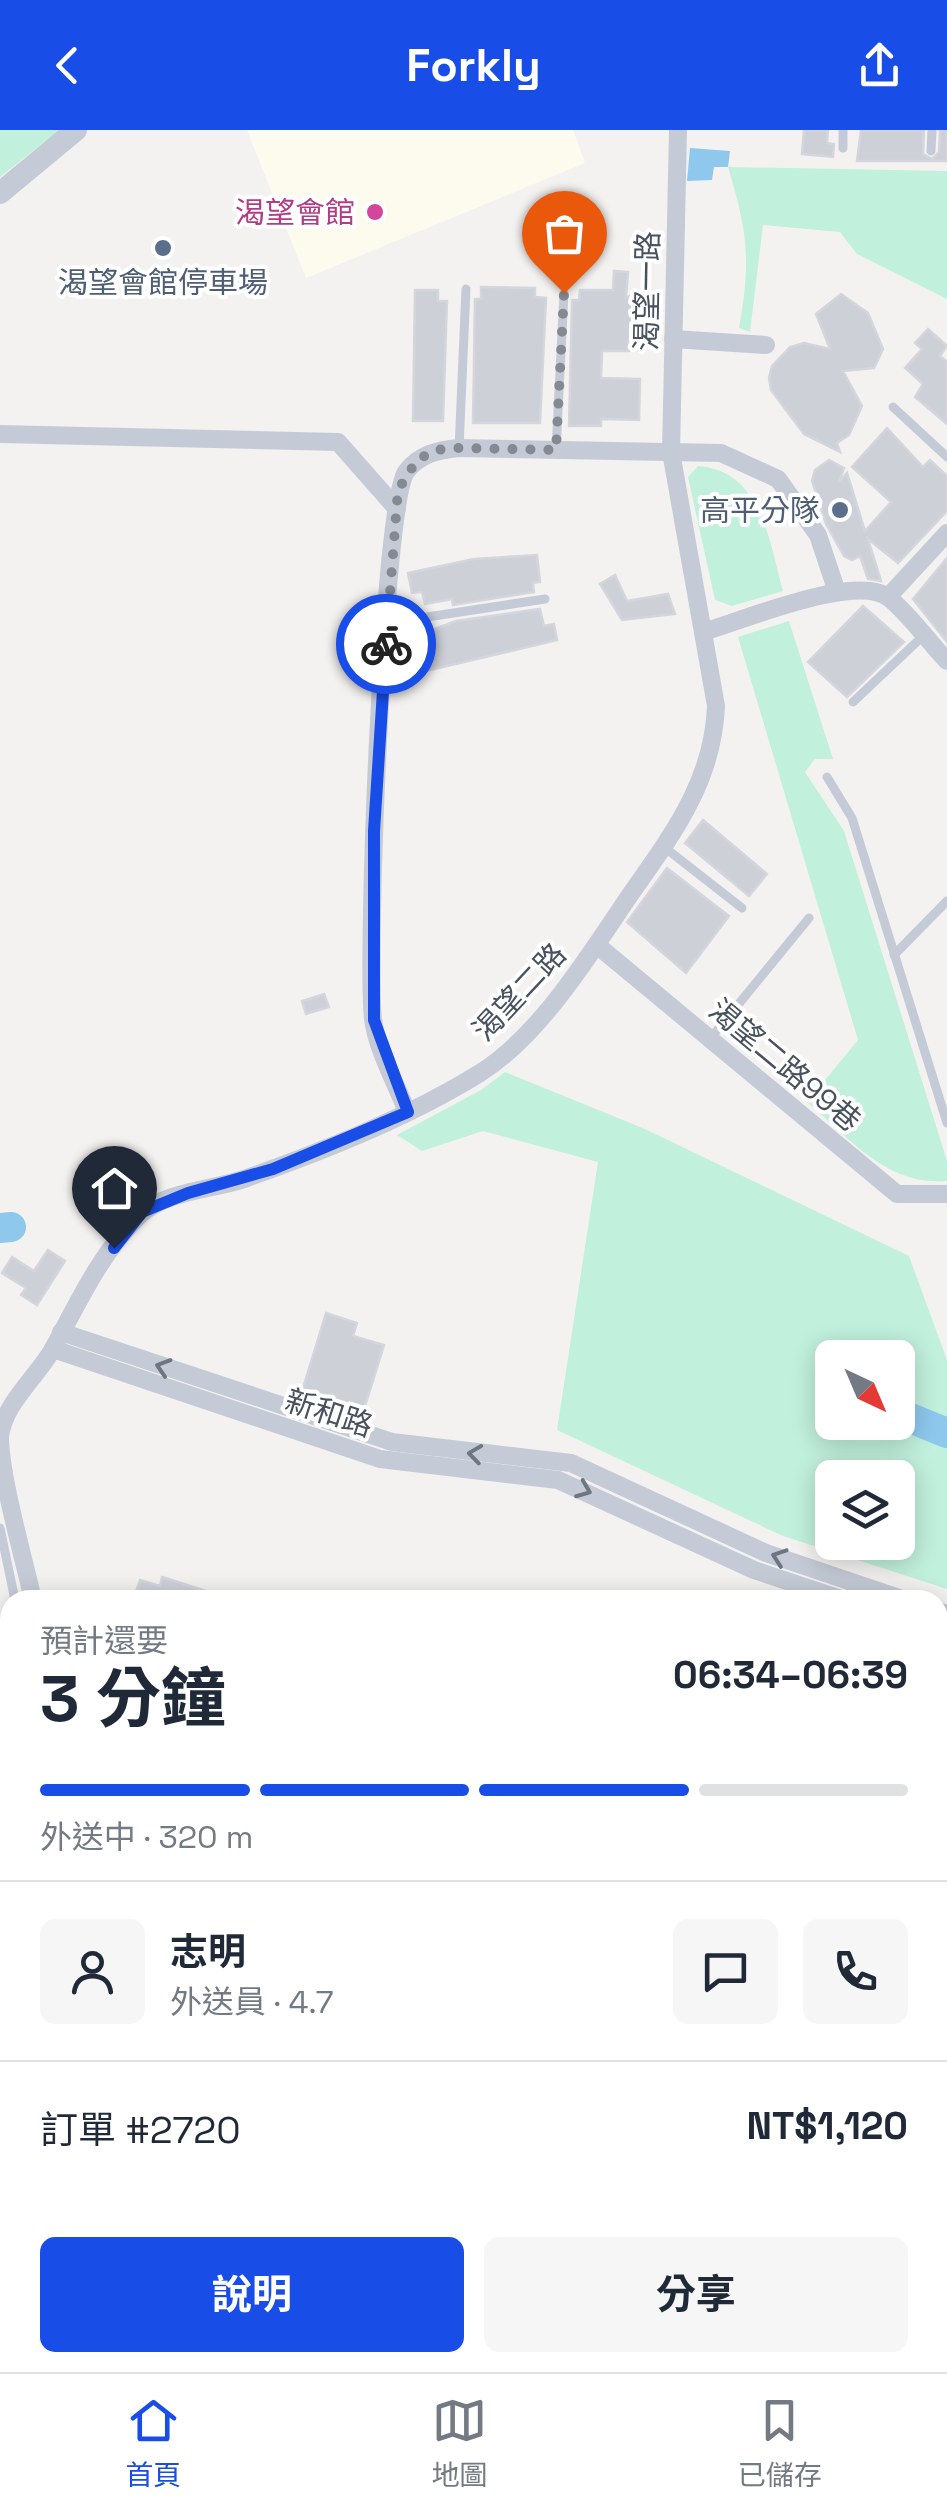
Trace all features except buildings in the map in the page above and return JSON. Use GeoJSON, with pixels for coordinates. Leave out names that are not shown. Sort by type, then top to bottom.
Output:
{"type":"FeatureCollection","features":[{"type":"Feature","properties":{"kind":"street"},"geometry":{"type":"LineString","coordinates":[[0,193],[76,130]]}},
{"type":"Feature","properties":{"kind":"street","name":"渴望一路"},"geometry":{"type":"LineString","coordinates":[[670,452],[678,130]]}},
{"type":"Feature","properties":{"kind":"street"},"geometry":{"type":"LineString","coordinates":[[673,340],[766,345]]}},
{"type":"Feature","properties":{"kind":"street"},"geometry":{"type":"LineString","coordinates":[[0,434],[338,442],[396,510]]}},
{"type":"Feature","properties":{"kind":"street"},"geometry":{"type":"LineString","coordinates":[[408,1112],[374,1020],[374,831],[396,510],[404,474],[417,460],[436,450],[459,448],[722,453],[778,479],[818,535],[837,592]]}},
{"type":"Feature","properties":{"kind":"street","name":"渴望二路"},"geometry":{"type":"LineString","coordinates":[[53,1350],[76,1298],[142,1212],[188,1193],[273,1169],[408,1112],[484,1071],[528,1028],[598,946],[700,788],[715,738],[716,706],[670,452]]}},
{"type":"Feature","properties":{"kind":"street"},"geometry":{"type":"LineString","coordinates":[[888,597],[947,533]]}},
{"type":"Feature","properties":{"kind":"street"},"geometry":{"type":"LineString","coordinates":[[703,632],[837,592],[872,590],[888,597],[947,661]]}},
{"type":"Feature","properties":{"kind":"street","name":"渴望二路99巷"},"geometry":{"type":"LineString","coordinates":[[598,946],[896,1194],[947,1194]]}},
{"type":"Feature","properties":{"kind":"street","name":"新和路"},"geometry":{"type":"LineString","coordinates":[[61,1332],[392,1442],[571,1464],[766,1553],[875,1590]]}},
{"type":"Feature","properties":{"kind":"street"},"geometry":{"type":"LineString","coordinates":[[32,1590],[0,1436],[12,1410],[53,1350]]}},
{"type":"Feature","properties":{"kind":"street","name":"新和路"},"geometry":{"type":"LineString","coordinates":[[53,1350],[380,1458],[558,1480],[754,1570],[814,1590]]}},
{"type":"Feature","properties":{"kind":"lane"},"geometry":{"type":"LineString","coordinates":[[843,130],[843,148]]}},
{"type":"Feature","properties":{"kind":"lane"},"geometry":{"type":"LineString","coordinates":[[931,152],[932,130]]}},
{"type":"Feature","properties":{"kind":"lane"},"geometry":{"type":"LineString","coordinates":[[459,448],[466,289]]}},
{"type":"Feature","properties":{"kind":"lane"},"geometry":{"type":"LineString","coordinates":[[556,450],[564,293]]}},
{"type":"Feature","properties":{"kind":"lane"},"geometry":{"type":"LineString","coordinates":[[893,407],[947,457]]}},
{"type":"Feature","properties":{"kind":"lane"},"geometry":{"type":"LineString","coordinates":[[388,623],[546,598]]}},
{"type":"Feature","properties":{"kind":"lane"},"geometry":{"type":"LineString","coordinates":[[853,702],[923,636]]}},
{"type":"Feature","properties":{"kind":"lane"},"geometry":{"type":"LineString","coordinates":[[827,777],[852,818],[947,1123]]}},
{"type":"Feature","properties":{"kind":"lane"},"geometry":{"type":"LineString","coordinates":[[664,847],[742,908]]}},
{"type":"Feature","properties":{"kind":"lane"},"geometry":{"type":"LineString","coordinates":[[894,955],[947,902]]}},
{"type":"Feature","properties":{"kind":"lane"},"geometry":{"type":"LineString","coordinates":[[710,1039],[808,918]]}},
{"type":"Feature","properties":{"kind":"lane"},"geometry":{"type":"LineString","coordinates":[[1,1535],[13,1590]]}},
{"type":"Feature","properties":{"kind":"shaded area","name":"渴望會館"},"geometry":{"type":"Polygon","coordinates":[[[247,130],[573,130],[585,163],[306,278],[247,130]]]}},
{"type":"Feature","properties":{"kind":"green space"},"geometry":{"type":"Polygon","coordinates":[[[0,130],[59,130],[0,177],[0,130]]]}},
{"type":"Feature","properties":{"kind":"green space"},"geometry":{"type":"Polygon","coordinates":[[[728,167],[947,171],[947,299],[857,254],[840,232],[763,225],[750,332],[739,328],[745,247],[728,167]]]}},
{"type":"Feature","properties":{"kind":"green space"},"geometry":{"type":"Polygon","coordinates":[[[698,466],[719,471],[749,495],[767,531],[783,591],[732,606],[715,600],[688,477],[698,466]]]}},
{"type":"Feature","properties":{"kind":"green space"},"geometry":{"type":"Polygon","coordinates":[[[789,621],[833,759],[815,759],[805,772],[844,831],[947,1161],[947,1181],[925,1181],[887,1168],[807,1102],[858,1040],[738,637],[789,621]]]}},
{"type":"Feature","properties":{"kind":"green space"},"geometry":{"type":"Polygon","coordinates":[[[505,1072],[645,1129],[909,1256],[947,1360],[947,1589],[857,1560],[915,1560],[915,1460],[815,1460],[815,1546],[783,1536],[557,1430],[598,1162],[483,1131],[422,1151],[397,1135],[481,1090],[505,1072]]]}},
{"type":"Feature","properties":{"kind":"water"},"geometry":{"type":"Polygon","coordinates":[[[690,148],[730,151],[728,167],[714,167],[712,180],[687,181],[690,148]]]}},
{"type":"Feature","properties":{"kind":"waterway"},"geometry":{"type":"LineString","coordinates":[[0,1228],[11,1227]]}},
{"type":"Feature","properties":{"kind":"waterway"},"geometry":{"type":"LineString","coordinates":[[915,1420],[947,1433]]}},
{"type":"Feature","properties":{"kind":"way so far"},"geometry":{"type":"LineString","coordinates":[[386,644],[398,490],[404,474],[417,460],[436,450],[556,450],[564,293]]}},
{"type":"Feature","properties":{"kind":"place","name":"渴望會館"},"geometry":{"type":"Point","coordinates":[375,212]}},
{"type":"Feature","properties":{"kind":"place","name":"渴望會館停車場"},"geometry":{"type":"Point","coordinates":[163,248]}},
{"type":"Feature","properties":{"kind":"place","name":"高平分隊"},"geometry":{"type":"Point","coordinates":[840,510]}},
{"type":"Feature","properties":{"kind":"route"},"geometry":{"type":"LineString","coordinates":[[114,1248],[142,1212],[188,1193],[273,1169],[408,1112],[374,1020],[374,831],[386,644]]}}]}
